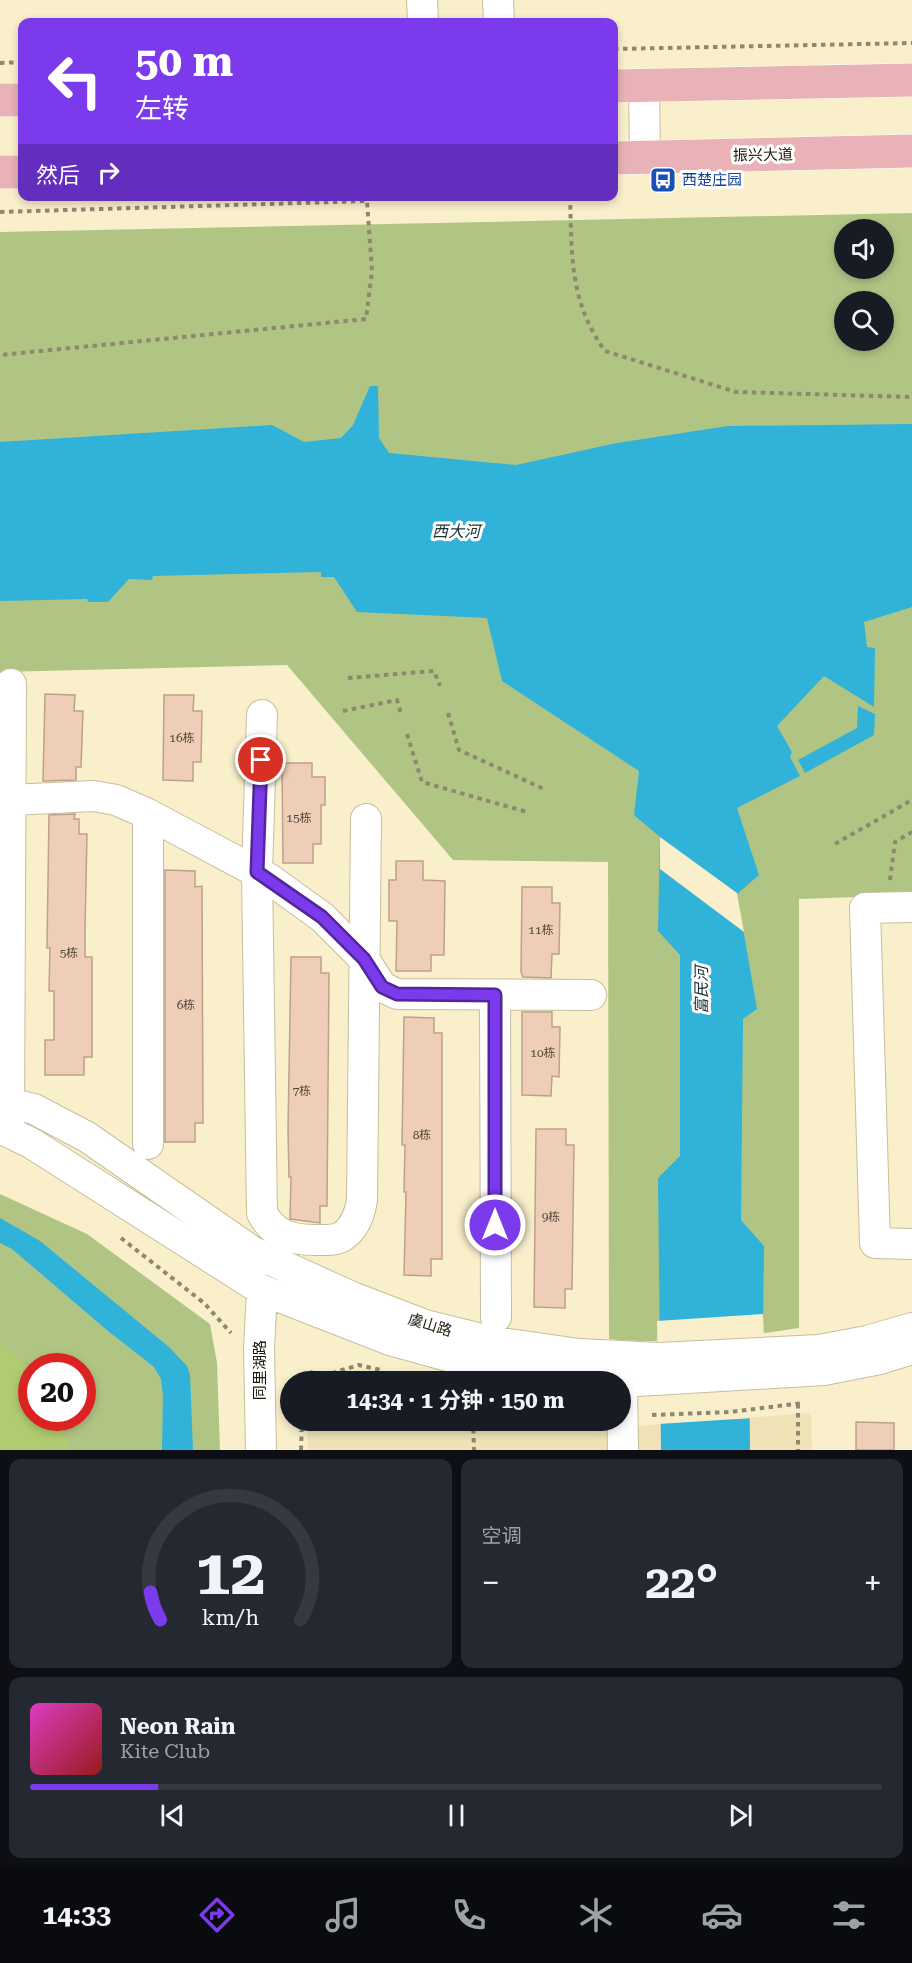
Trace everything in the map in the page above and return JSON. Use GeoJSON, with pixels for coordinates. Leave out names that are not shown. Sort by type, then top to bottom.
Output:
{"type":"FeatureCollection","features":[{"type":"Feature","properties":{"kind":"main road"},"geometry":{"type":"LineString","coordinates":[[629,86],[912,80]]}},
{"type":"Feature","properties":{"kind":"main road"},"geometry":{"type":"LineString","coordinates":[[0,100],[18,100]]}},
{"type":"Feature","properties":{"kind":"main road","name":"振兴大道"},"geometry":{"type":"LineString","coordinates":[[629,158],[912,151]]}},
{"type":"Feature","properties":{"kind":"main road"},"geometry":{"type":"LineString","coordinates":[[0,172],[18,172]]}},
{"type":"Feature","properties":{"kind":"street"},"geometry":{"type":"LineString","coordinates":[[422,0],[423,18]]}},
{"type":"Feature","properties":{"kind":"street"},"geometry":{"type":"LineString","coordinates":[[498,0],[499,18]]}},
{"type":"Feature","properties":{"kind":"street"},"geometry":{"type":"LineString","coordinates":[[629,86],[629,158]]}},
{"type":"Feature","properties":{"kind":"street"},"geometry":{"type":"LineString","coordinates":[[4,1116],[12,684]]}},
{"type":"Feature","properties":{"kind":"street"},"geometry":{"type":"LineString","coordinates":[[262,715],[257,872],[262,1213],[277,1233],[289,1238],[333,1240],[343,1236],[352,1228],[360,1215],[366,819]]}},
{"type":"Feature","properties":{"kind":"street"},"geometry":{"type":"LineString","coordinates":[[11,800],[94,796],[116,800],[148,814],[257,872],[322,917],[364,959],[382,987],[397,994],[591,995]]}},
{"type":"Feature","properties":{"kind":"street"},"geometry":{"type":"LineString","coordinates":[[148,814],[148,1144]]}},
{"type":"Feature","properties":{"kind":"street"},"geometry":{"type":"LineString","coordinates":[[912,907],[865,908],[875,1243],[912,1244]]}},
{"type":"Feature","properties":{"kind":"street"},"geometry":{"type":"LineString","coordinates":[[495,995],[496,1317]]}},
{"type":"Feature","properties":{"kind":"street","name":"虞山路"},"geometry":{"type":"LineString","coordinates":[[4,1116],[34,1109],[87,1137],[253,1252],[352,1297],[425,1326],[494,1342],[579,1354],[657,1370]]}},
{"type":"Feature","properties":{"kind":"street","name":"虞山路"},"geometry":{"type":"LineString","coordinates":[[4,1116],[31,1143],[262,1290],[390,1340],[466,1361],[519,1371]]}},
{"type":"Feature","properties":{"kind":"street","name":"同里湖路"},"geometry":{"type":"LineString","coordinates":[[261,1450],[259,1349],[262,1290]]}},
{"type":"Feature","properties":{"kind":"street","name":"虞山路"},"geometry":{"type":"LineString","coordinates":[[822,1360],[867,1341],[912,1328]]}},
{"type":"Feature","properties":{"kind":"street","name":"虞山路"},"geometry":{"type":"LineString","coordinates":[[631,1379],[657,1370],[822,1360],[880,1359],[912,1349]]}},
{"type":"Feature","properties":{"kind":"street"},"geometry":{"type":"LineString","coordinates":[[622,1431],[623,1450]]}},
{"type":"Feature","properties":{"kind":"path"},"geometry":{"type":"LineString","coordinates":[[618,49],[912,43]]}},
{"type":"Feature","properties":{"kind":"path"},"geometry":{"type":"LineString","coordinates":[[0,63],[18,62]]}},
{"type":"Feature","properties":{"kind":"path"},"geometry":{"type":"LineString","coordinates":[[0,212],[367,201],[372,272],[366,319],[0,356]]}},
{"type":"Feature","properties":{"kind":"path"},"geometry":{"type":"LineString","coordinates":[[570,201],[572,255],[580,308],[594,336],[605,351],[736,392],[912,397]]}},
{"type":"Feature","properties":{"kind":"path"},"geometry":{"type":"LineString","coordinates":[[348,678],[434,671],[440,686]]}},
{"type":"Feature","properties":{"kind":"path"},"geometry":{"type":"LineString","coordinates":[[343,711],[397,700],[401,714]]}},
{"type":"Feature","properties":{"kind":"path"},"geometry":{"type":"LineString","coordinates":[[448,713],[459,750],[544,789]]}},
{"type":"Feature","properties":{"kind":"path"},"geometry":{"type":"LineString","coordinates":[[407,734],[422,782],[527,812]]}},
{"type":"Feature","properties":{"kind":"path"},"geometry":{"type":"LineString","coordinates":[[835,844],[912,800]]}},
{"type":"Feature","properties":{"kind":"path"},"geometry":{"type":"LineString","coordinates":[[889,888],[895,842],[912,832]]}},
{"type":"Feature","properties":{"kind":"path"},"geometry":{"type":"LineString","coordinates":[[121,1237],[204,1303],[237,1340]]}},
{"type":"Feature","properties":{"kind":"path"},"geometry":{"type":"LineString","coordinates":[[338,1371],[358,1365],[385,1371]]}},
{"type":"Feature","properties":{"kind":"path"},"geometry":{"type":"LineString","coordinates":[[644,1416],[730,1412],[807,1402]]}},
{"type":"Feature","properties":{"kind":"path"},"geometry":{"type":"LineString","coordinates":[[798,1404],[798,1450]]}},
{"type":"Feature","properties":{"kind":"path"},"geometry":{"type":"LineString","coordinates":[[301,1450],[302,1431]]}},
{"type":"Feature","properties":{"kind":"path"},"geometry":{"type":"LineString","coordinates":[[473,1431],[474,1450]]}},
{"type":"Feature","properties":{"kind":"shaded area"},"geometry":{"type":"Polygon","coordinates":[[[811,1413],[812,1450],[308,1450],[307,1431],[631,1431],[631,1425],[811,1413]]]}},
{"type":"Feature","properties":{"kind":"green space"},"geometry":{"type":"Polygon","coordinates":[[[912,213],[912,895],[799,899],[799,1328],[704,1339],[631,1341],[609,1339],[608,862],[453,860],[287,665],[0,672],[0,232],[912,213]]]}},
{"type":"Feature","properties":{"kind":"green space"},"geometry":{"type":"Polygon","coordinates":[[[0,1194],[87,1234],[210,1324],[217,1363],[220,1450],[0,1450],[0,1194]]]}},
{"type":"Feature","properties":{"kind":"green space"},"geometry":{"type":"Polygon","coordinates":[[[0,1344],[18,1357],[18,1431],[62,1431],[69,1450],[0,1450],[0,1344]]]}},
{"type":"Feature","properties":{"kind":"water"},"geometry":{"type":"Polygon","coordinates":[[[370,386],[378,386],[379,438],[389,453],[516,465],[617,443],[728,426],[912,424],[912,607],[864,622],[867,647],[875,648],[874,707],[824,676],[777,726],[792,752],[790,757],[800,776],[737,808],[759,875],[737,894],[757,1009],[743,1019],[741,1220],[764,1246],[763,1334],[749,1335],[750,1450],[661,1450],[658,1178],[680,1156],[680,955],[658,931],[660,837],[634,815],[639,771],[502,681],[487,618],[357,612],[334,577],[321,577],[321,572],[153,576],[152,580],[129,579],[108,602],[88,602],[87,599],[0,601],[0,442],[272,425],[304,442],[341,438],[353,425],[370,386]]]}},
{"type":"Feature","properties":{"kind":"water"},"geometry":{"type":"Polygon","coordinates":[[[858,706],[875,714],[874,735],[805,773],[798,760],[857,728],[858,706]]]}},
{"type":"Feature","properties":{"kind":"water"},"geometry":{"type":"Polygon","coordinates":[[[0,1218],[40,1241],[169,1347],[187,1366],[190,1375],[193,1450],[162,1450],[163,1396],[161,1379],[154,1367],[12,1249],[0,1243],[0,1218]]]}},
{"type":"Feature","properties":{"kind":"pier"},"geometry":{"type":"Polygon","coordinates":[[[660,837],[737,893],[744,932],[660,869],[660,837]]]}},
{"type":"Feature","properties":{"kind":"pier"},"geometry":{"type":"Polygon","coordinates":[[[763,1314],[764,1337],[752,1338],[753,1418],[658,1424],[657,1321],[763,1314]]]}},
{"type":"Feature","properties":{"kind":"building"},"geometry":{"type":"Polygon","coordinates":[[[45,694],[75,695],[74,711],[83,711],[81,767],[76,767],[76,780],[43,781],[45,694]]]}},
{"type":"Feature","properties":{"kind":"building"},"geometry":{"type":"Polygon","coordinates":[[[164,695],[194,695],[193,711],[202,711],[201,762],[193,762],[193,781],[163,780],[164,695]]]}},
{"type":"Feature","properties":{"kind":"building"},"geometry":{"type":"Polygon","coordinates":[[[282,763],[312,763],[312,777],[325,777],[325,805],[321,805],[321,844],[313,844],[313,863],[283,863],[282,763]]]}},
{"type":"Feature","properties":{"kind":"building"},"geometry":{"type":"Polygon","coordinates":[[[75,814],[74,819],[79,819],[79,834],[87,834],[85,957],[92,957],[92,1057],[84,1057],[84,1075],[45,1075],[45,1040],[54,1040],[54,991],[49,991],[50,948],[47,948],[49,815],[75,814]]]}},
{"type":"Feature","properties":{"kind":"building"},"geometry":{"type":"Polygon","coordinates":[[[396,861],[423,861],[423,880],[445,881],[444,955],[431,955],[431,971],[396,971],[397,921],[389,921],[389,880],[396,880],[396,861]]]}},
{"type":"Feature","properties":{"kind":"building"},"geometry":{"type":"Polygon","coordinates":[[[165,870],[195,871],[195,887],[202,886],[203,1123],[195,1123],[195,1142],[165,1142],[165,870]]]}},
{"type":"Feature","properties":{"kind":"building"},"geometry":{"type":"Polygon","coordinates":[[[522,887],[552,887],[552,903],[560,903],[559,954],[552,954],[551,978],[523,977],[521,972],[522,887]]]}},
{"type":"Feature","properties":{"kind":"building"},"geometry":{"type":"Polygon","coordinates":[[[291,957],[321,957],[321,973],[329,973],[327,1206],[320,1206],[320,1223],[290,1219],[291,1177],[289,1177],[288,1130],[291,957]]]}},
{"type":"Feature","properties":{"kind":"building"},"geometry":{"type":"Polygon","coordinates":[[[522,1012],[552,1012],[552,1027],[560,1027],[559,1077],[552,1076],[551,1096],[522,1095],[522,1012]]]}},
{"type":"Feature","properties":{"kind":"building"},"geometry":{"type":"Polygon","coordinates":[[[404,1017],[434,1018],[434,1033],[442,1033],[442,1259],[431,1259],[431,1276],[404,1275],[406,1192],[404,1192],[405,1145],[402,1145],[404,1017]]]}},
{"type":"Feature","properties":{"kind":"building"},"geometry":{"type":"Polygon","coordinates":[[[536,1129],[566,1129],[566,1145],[574,1145],[572,1289],[565,1289],[565,1308],[534,1307],[536,1129]]]}},
{"type":"Feature","properties":{"kind":"building"},"geometry":{"type":"Polygon","coordinates":[[[856,1422],[894,1423],[894,1450],[856,1450],[856,1422]]]}},
{"type":"Feature","properties":{"kind":"place","name":"西楚庄园"},"geometry":{"type":"Point","coordinates":[663,180]}},
{"type":"Feature","properties":{"kind":"route"},"geometry":{"type":"LineString","coordinates":[[261,760],[257,872],[322,917],[364,959],[382,987],[397,994],[495,995],[495,1225]]}},
{"type":"Feature","properties":{"kind":"water label","name":"西大河"},"geometry":{"type":"Point","coordinates":[456,531]}},
{"type":"Feature","properties":{"kind":"water label","name":"富民河"},"geometry":{"type":"Point","coordinates":[701,990]}}]}
